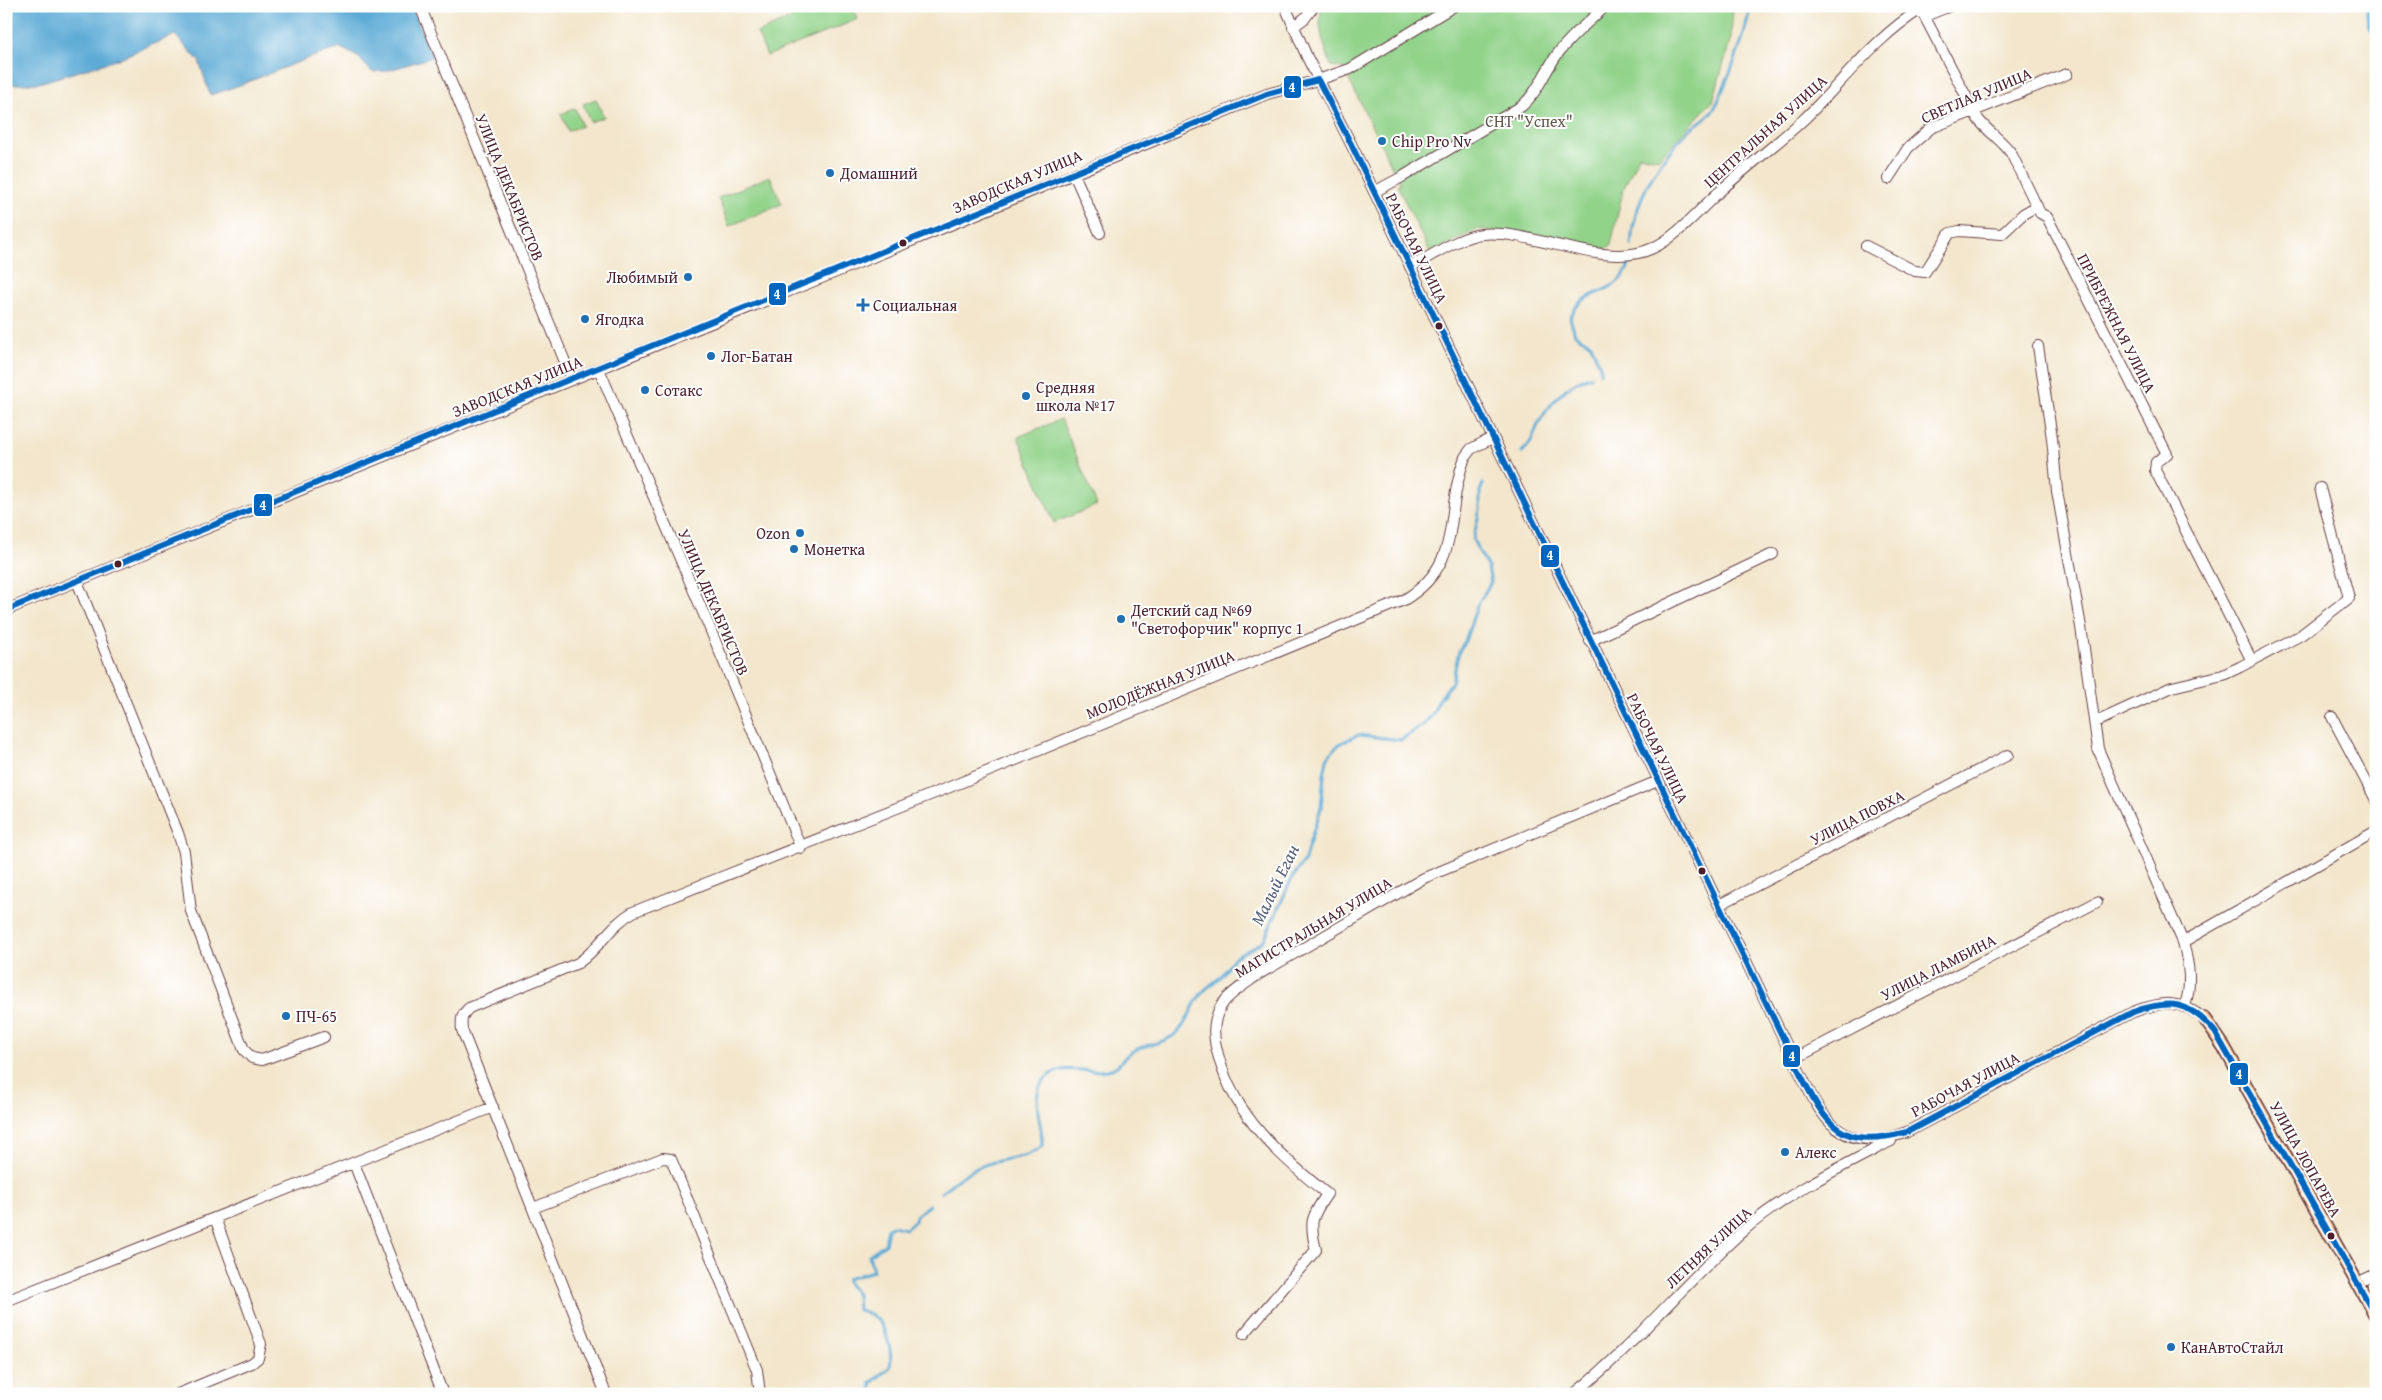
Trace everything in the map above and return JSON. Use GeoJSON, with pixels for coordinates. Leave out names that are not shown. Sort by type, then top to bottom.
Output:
{"type":"FeatureCollection","features":[{"type":"Feature","properties":{"kind":"main road","name":"УЛИЦА ЛОПАРЕВА"},"geometry":{"type":"LineString","coordinates":[[2205,1019],[2224,1047],[2376,1316]]}},
{"type":"Feature","properties":{"kind":"street","name":"УЛИЦА ДЕКАБРИСТОВ"},"geometry":{"type":"LineString","coordinates":[[420,6],[572,380]]}},
{"type":"Feature","properties":{"kind":"street","name":"РАБОЧАЯ УЛИЦА"},"geometry":{"type":"LineString","coordinates":[[1285,6],[1318,80],[1374,192],[1718,905],[1823,1115],[1844,1134],[1871,1141],[1892,1138],[1907,1132],[2133,1012],[2152,1005],[2169,1003],[2185,1006],[2205,1019]]}},
{"type":"Feature","properties":{"kind":"street"},"geometry":{"type":"LineString","coordinates":[[1293,27],[1305,18],[1314,6]]}},
{"type":"Feature","properties":{"kind":"street","name":"ЗАВОДСКАЯ УЛИЦА"},"geometry":{"type":"LineString","coordinates":[[6,610],[599,369],[1267,94],[1318,80],[1350,68],[1454,6]]}},
{"type":"Feature","properties":{"kind":"street"},"geometry":{"type":"LineString","coordinates":[[1374,192],[1522,106],[1538,89],[1560,51],[1579,30],[1606,6]]}},
{"type":"Feature","properties":{"kind":"street","name":"ЦЕНТРАЛЬНАЯ УЛИЦА"},"geometry":{"type":"LineString","coordinates":[[1410,267],[1466,238],[1483,234],[1544,242],[1590,253],[1618,254],[1652,249],[1674,233],[1738,175],[1802,121],[1896,27],[1921,10],[1950,6]]}},
{"type":"Feature","properties":{"kind":"street","name":"ПРИБРЕЖНАЯ УЛИЦА"},"geometry":{"type":"LineString","coordinates":[[1921,10],[1974,111],[1986,130],[2005,144],[2011,153],[2037,206],[2043,216],[2046,217],[2167,454],[2156,462],[2155,470],[2252,661]]}},
{"type":"Feature","properties":{"kind":"street","name":"СВЕТЛАЯ УЛИЦА"},"geometry":{"type":"LineString","coordinates":[[1888,180],[1908,148],[1923,133],[2067,74]]}},
{"type":"Feature","properties":{"kind":"street"},"geometry":{"type":"LineString","coordinates":[[1074,174],[1100,233]]}},
{"type":"Feature","properties":{"kind":"street"},"geometry":{"type":"LineString","coordinates":[[1866,246],[1916,271],[1924,272],[1950,233],[1959,231],[2002,234],[2023,214],[2037,206]]}},
{"type":"Feature","properties":{"kind":"street"},"geometry":{"type":"LineString","coordinates":[[2038,346],[2052,438],[2057,491],[2096,722],[2098,749],[2105,768],[2139,838],[2183,942],[2190,975],[2190,988],[2185,1006]]}},
{"type":"Feature","properties":{"kind":"street","name":"УЛИЦА ДЕКАБРИСТОВ"},"geometry":{"type":"LineString","coordinates":[[599,369],[801,848]]}},
{"type":"Feature","properties":{"kind":"street","name":"МОЛОДЁЖНАЯ УЛИЦА"},"geometry":{"type":"LineString","coordinates":[[606,1394],[462,1030],[461,1020],[463,1014],[469,1008],[578,963],[623,918],[633,912],[801,848],[1404,600],[1425,587],[1440,567],[1446,548],[1465,457],[1471,449],[1492,438]]}},
{"type":"Feature","properties":{"kind":"street"},"geometry":{"type":"LineString","coordinates":[[2096,722],[2172,687],[2223,675],[2252,661],[2301,635],[2349,598],[2320,488]]}},
{"type":"Feature","properties":{"kind":"street"},"geometry":{"type":"LineString","coordinates":[[1590,641],[1773,554]]}},
{"type":"Feature","properties":{"kind":"street"},"geometry":{"type":"LineString","coordinates":[[77,581],[178,832],[184,852],[191,911],[244,1050],[252,1058],[262,1060],[324,1037]]}},
{"type":"Feature","properties":{"kind":"street"},"geometry":{"type":"LineString","coordinates":[[2332,717],[2376,800]]}},
{"type":"Feature","properties":{"kind":"street","name":"УЛИЦА ПОВХА"},"geometry":{"type":"LineString","coordinates":[[1718,905],[2008,755]]}},
{"type":"Feature","properties":{"kind":"street","name":"МАГИСТРАЛЬНАЯ УЛИЦА"},"geometry":{"type":"LineString","coordinates":[[1244,1334],[1316,1250],[1310,1224],[1314,1213],[1327,1194],[1279,1153],[1240,1108],[1228,1085],[1214,1043],[1214,1022],[1224,1003],[1236,990],[1259,974],[1424,878],[1658,781]]}},
{"type":"Feature","properties":{"kind":"street"},"geometry":{"type":"LineString","coordinates":[[2183,942],[2376,831]]}},
{"type":"Feature","properties":{"kind":"street","name":"УЛИЦА ЛАМБИНА"},"geometry":{"type":"LineString","coordinates":[[1794,1059],[2097,902]]}},
{"type":"Feature","properties":{"kind":"street"},"geometry":{"type":"LineString","coordinates":[[6,1301],[493,1107]]}},
{"type":"Feature","properties":{"kind":"street","name":"ЛЕТНЯЯ УЛИЦА"},"geometry":{"type":"LineString","coordinates":[[1574,1394],[1634,1342],[1705,1266],[1745,1229],[1776,1206],[1834,1170],[1907,1132]]}},
{"type":"Feature","properties":{"kind":"street"},"geometry":{"type":"LineString","coordinates":[[533,1208],[663,1158],[671,1159],[757,1370],[760,1394]]}},
{"type":"Feature","properties":{"kind":"street"},"geometry":{"type":"LineString","coordinates":[[354,1162],[443,1394]]}},
{"type":"Feature","properties":{"kind":"street"},"geometry":{"type":"LineString","coordinates":[[178,1394],[252,1363],[261,1352],[261,1344],[215,1218]]}},
{"type":"Feature","properties":{"kind":"street"},"geometry":{"type":"LineString","coordinates":[[2357,1284],[2376,1274]]}},
{"type":"Feature","properties":{"kind":"green space"},"geometry":{"type":"Polygon","coordinates":[[[820,6],[853,6],[858,19],[767,56],[757,33],[820,6]]]}},
{"type":"Feature","properties":{"kind":"green space","name":"СНТ \"Успех\""},"geometry":{"type":"Polygon","coordinates":[[[1323,6],[1733,6],[1731,38],[1713,101],[1658,159],[1639,155],[1623,190],[1611,245],[1603,251],[1545,239],[1479,229],[1430,253],[1397,185],[1400,183],[1343,68],[1331,66],[1320,28],[1323,6]]]}},
{"type":"Feature","properties":{"kind":"green space"},"geometry":{"type":"Polygon","coordinates":[[[596,99],[604,117],[590,122],[583,104],[596,99]]]}},
{"type":"Feature","properties":{"kind":"green space"},"geometry":{"type":"Polygon","coordinates":[[[575,108],[582,126],[568,131],[561,114],[575,108]]]}},
{"type":"Feature","properties":{"kind":"green space"},"geometry":{"type":"Polygon","coordinates":[[[770,176],[782,204],[729,226],[718,198],[770,176]]]}},
{"type":"Feature","properties":{"kind":"green space"},"geometry":{"type":"Polygon","coordinates":[[[1061,419],[1097,505],[1054,523],[1018,437],[1061,419]]]}},
{"type":"Feature","properties":{"kind":"water"},"geometry":{"type":"Polygon","coordinates":[[[6,6],[411,6],[433,57],[386,71],[372,72],[358,57],[341,48],[210,95],[199,61],[175,35],[113,61],[39,83],[6,85],[6,6]]]}},
{"type":"Feature","properties":{"kind":"waterway","name":"Малый Еган"},"geometry":{"type":"LineString","coordinates":[[1631,245],[1636,213],[1648,183],[1676,144],[1690,129],[1708,116],[1717,104],[1741,45],[1750,6]]}},
{"type":"Feature","properties":{"kind":"waterway","name":"Малый Еган"},"geometry":{"type":"LineString","coordinates":[[2365,6],[2376,26]]}},
{"type":"Feature","properties":{"kind":"waterway","name":"Малый Еган"},"geometry":{"type":"LineString","coordinates":[[2373,6],[2376,25]]}},
{"type":"Feature","properties":{"kind":"waterway","name":"Малый Еган"},"geometry":{"type":"LineString","coordinates":[[1600,373],[1601,369],[1591,344],[1575,334],[1570,318],[1576,307],[1583,300],[1618,282],[1631,260]]}},
{"type":"Feature","properties":{"kind":"waterway","name":"Малый Еган"},"geometry":{"type":"LineString","coordinates":[[1522,452],[1532,440],[1538,424],[1556,398],[1569,387],[1591,377]]}},
{"type":"Feature","properties":{"kind":"waterway","name":"Малый Еган"},"geometry":{"type":"LineString","coordinates":[[941,1193],[958,1179],[977,1168],[998,1161],[1024,1156],[1042,1146],[1037,1101],[1041,1084],[1047,1077],[1054,1072],[1063,1070],[1110,1070],[1133,1051],[1173,1036],[1185,1023],[1199,997],[1221,976],[1235,957],[1264,940],[1292,878],[1305,860],[1321,808],[1327,759],[1333,750],[1341,743],[1358,735],[1401,740],[1423,725],[1432,715],[1439,700],[1452,682],[1459,651],[1465,641],[1477,606],[1491,582],[1488,568],[1473,540],[1480,509],[1480,491],[1483,484]]}},
{"type":"Feature","properties":{"kind":"waterway","name":"Малый Еган"},"geometry":{"type":"LineString","coordinates":[[871,1394],[871,1383],[890,1367],[889,1347],[885,1332],[878,1320],[870,1314],[858,1310],[857,1294],[847,1282],[847,1279],[873,1271],[869,1255],[885,1244],[888,1228],[893,1226],[906,1229],[915,1221],[916,1216],[929,1205]]}},
{"type":"Feature","properties":{"kind":"transit line","name":"4"},"geometry":{"type":"LineString","coordinates":[[6,610],[1267,94],[1318,80],[1351,144],[1800,1073],[1819,1108],[1829,1121],[1839,1130],[1852,1136],[1866,1138],[1885,1137],[1907,1132],[2133,1012],[2168,1004],[2187,1009],[2206,1022],[2215,1032],[2376,1316]]}},
{"type":"Feature","properties":{"kind":"place","name":"Chip Pro Nv"},"geometry":{"type":"Point","coordinates":[1382,141]}},
{"type":"Feature","properties":{"kind":"place","name":"Домашний"},"geometry":{"type":"Point","coordinates":[830,173]}},
{"type":"Feature","properties":{"kind":"place","name":"Любимый"},"geometry":{"type":"Point","coordinates":[688,277]}},
{"type":"Feature","properties":{"kind":"place","name":"Социальная"},"geometry":{"type":"Point","coordinates":[863,305]}},
{"type":"Feature","properties":{"kind":"place","name":"Ягодка"},"geometry":{"type":"Point","coordinates":[585,319]}},
{"type":"Feature","properties":{"kind":"place","name":"Лог-Батан"},"geometry":{"type":"Point","coordinates":[711,356]}},
{"type":"Feature","properties":{"kind":"place","name":"Сотакс"},"geometry":{"type":"Point","coordinates":[645,390]}},
{"type":"Feature","properties":{"kind":"place","name":"Средняя школа №17"},"geometry":{"type":"Point","coordinates":[1026,396]}},
{"type":"Feature","properties":{"kind":"place","name":"Ozon"},"geometry":{"type":"Point","coordinates":[800,533]}},
{"type":"Feature","properties":{"kind":"place","name":"Монетка"},"geometry":{"type":"Point","coordinates":[794,549]}},
{"type":"Feature","properties":{"kind":"place","name":"Детский сад №69 \"Светофорчик\" корпус 1"},"geometry":{"type":"Point","coordinates":[1121,619]}},
{"type":"Feature","properties":{"kind":"place","name":"ПЧ-65"},"geometry":{"type":"Point","coordinates":[286,1016]}},
{"type":"Feature","properties":{"kind":"place","name":"Алекс"},"geometry":{"type":"Point","coordinates":[1785,1152]}},
{"type":"Feature","properties":{"kind":"place","name":"КанАвтоСтайл"},"geometry":{"type":"Point","coordinates":[2171,1347]}}]}
